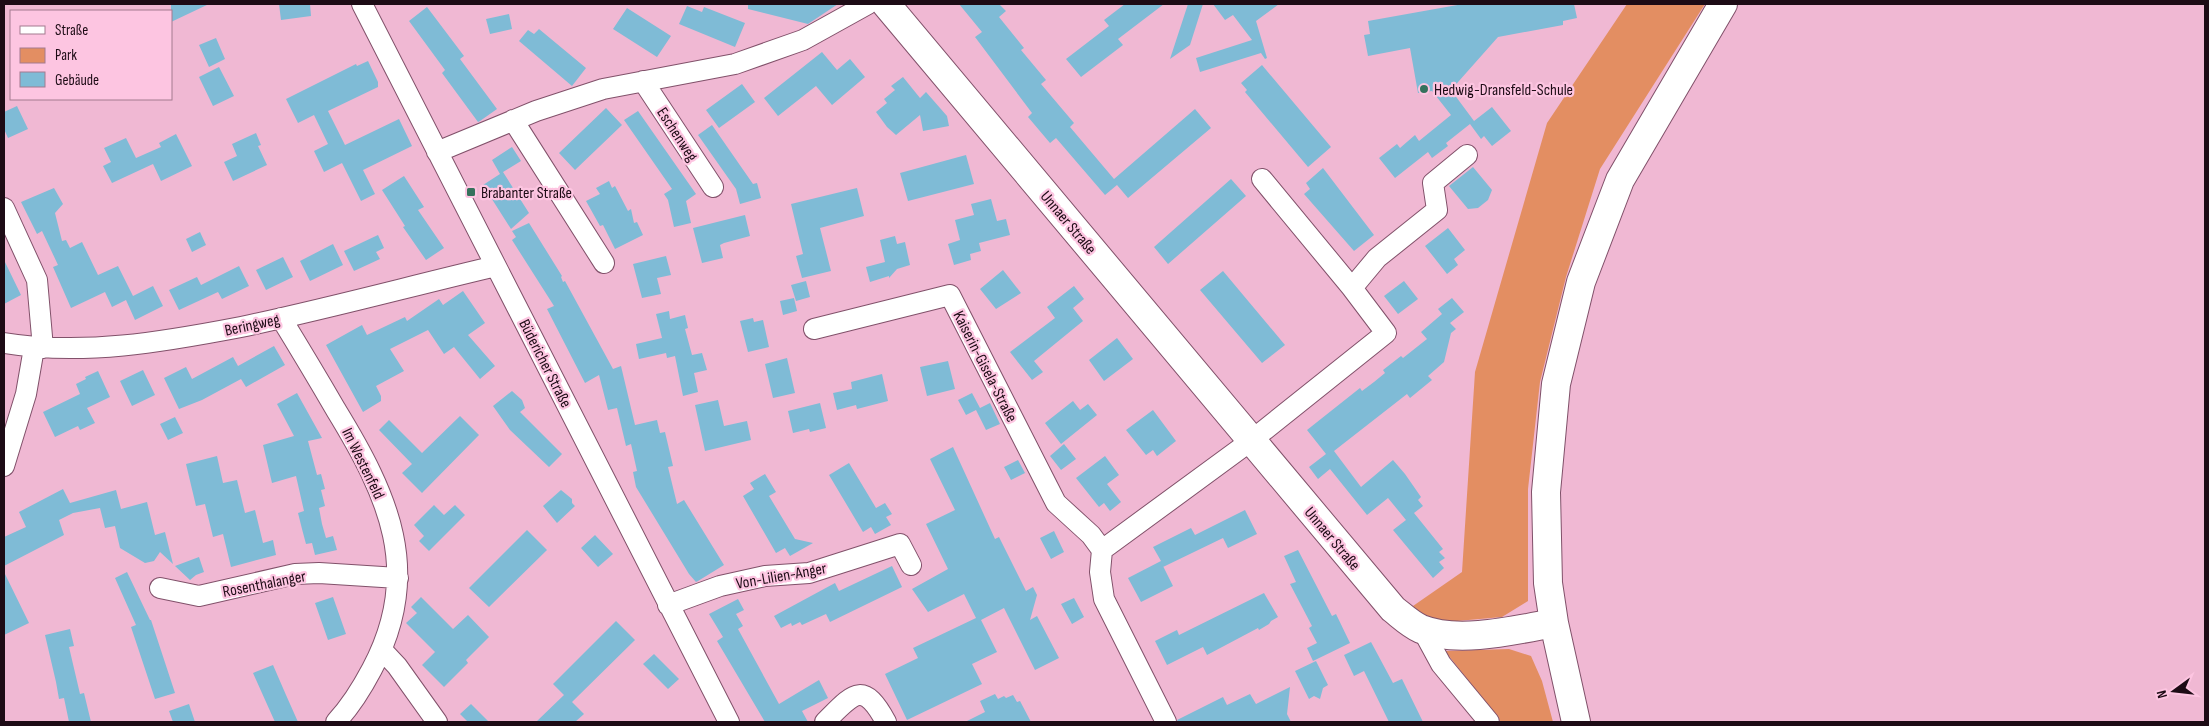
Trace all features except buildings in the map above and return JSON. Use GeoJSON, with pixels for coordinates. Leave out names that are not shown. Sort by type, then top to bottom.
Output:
{"type":"FeatureCollection","features":[{"type":"Feature","properties":{"kind":"street","name":"Büdericher Straße"},"geometry":{"type":"LineString","coordinates":[[362,4],[729,722]]}},
{"type":"Feature","properties":{"kind":"street"},"geometry":{"type":"LineString","coordinates":[[437,152],[513,120],[602,89],[735,64],[803,40],[868,4]]}},
{"type":"Feature","properties":{"kind":"street","name":"Unnaer Straße"},"geometry":{"type":"LineString","coordinates":[[886,4],[1393,608],[1408,621],[1422,629],[1450,635],[1522,629],[1554,623]]}},
{"type":"Feature","properties":{"kind":"street"},"geometry":{"type":"LineString","coordinates":[[1576,722],[1554,623],[1548,584],[1546,492],[1556,384],[1581,282],[1620,180],[1723,4]]}},
{"type":"Feature","properties":{"kind":"street","name":"Eschenweg"},"geometry":{"type":"LineString","coordinates":[[643,81],[713,187]]}},
{"type":"Feature","properties":{"kind":"street"},"geometry":{"type":"LineString","coordinates":[[513,120],[604,262]]}},
{"type":"Feature","properties":{"kind":"street"},"geometry":{"type":"LineString","coordinates":[[1352,288],[1376,258],[1436,210],[1433,183],[1467,155]]}},
{"type":"Feature","properties":{"kind":"street"},"geometry":{"type":"LineString","coordinates":[[1166,722],[1104,600],[1100,572],[1102,550],[1252,440],[1386,333],[1352,288],[1262,179]]}},
{"type":"Feature","properties":{"kind":"street"},"geometry":{"type":"LineString","coordinates":[[4,208],[37,280],[38,348],[4,466]]}},
{"type":"Feature","properties":{"kind":"street","name":"Beringweg"},"geometry":{"type":"LineString","coordinates":[[4,343],[38,348],[106,347],[179,339],[281,318],[496,266]]}},
{"type":"Feature","properties":{"kind":"street","name":"Kaiserin-Gisela-Straße"},"geometry":{"type":"LineString","coordinates":[[814,329],[950,296],[1056,503],[1091,535],[1102,550]]}},
{"type":"Feature","properties":{"kind":"street","name":"Im Westenfeld"},"geometry":{"type":"LineString","coordinates":[[281,318],[373,474],[387,511],[396,545],[398,578],[396,598],[382,650],[362,688],[336,722]]}},
{"type":"Feature","properties":{"kind":"street","name":"Von-Lilien-Anger"},"geometry":{"type":"LineString","coordinates":[[668,605],[720,586],[765,576],[809,573],[849,562],[900,544],[911,565]]}},
{"type":"Feature","properties":{"kind":"street","name":"Rosenthalanger"},"geometry":{"type":"LineString","coordinates":[[160,588],[199,596],[295,574],[319,573],[398,578]]}},
{"type":"Feature","properties":{"kind":"street","name":"Unnaer Straße"},"geometry":{"type":"LineString","coordinates":[[1422,629],[1441,664],[1490,722]]}},
{"type":"Feature","properties":{"kind":"street"},"geometry":{"type":"LineString","coordinates":[[382,650],[397,666],[436,722]]}},
{"type":"Feature","properties":{"kind":"street"},"geometry":{"type":"LineString","coordinates":[[825,722],[853,697],[861,695],[868,697],[877,704],[886,722]]}},
{"type":"Feature","properties":{"kind":"green space"},"geometry":{"type":"Polygon","coordinates":[[[1627,4],[1705,4],[1600,169],[1566,277],[1540,382],[1528,489],[1528,601],[1502,617],[1446,622],[1419,617],[1413,606],[1462,572],[1475,372],[1547,123],[1627,4]]]}},
{"type":"Feature","properties":{"kind":"green space"},"geometry":{"type":"Polygon","coordinates":[[[1509,649],[1531,656],[1542,681],[1553,722],[1501,722],[1445,651],[1509,649]]]}},
{"type":"Feature","properties":{"kind":"place","name":"Hedwig-Dransfeld-Schule"},"geometry":{"type":"Point","coordinates":[1424,89]}},
{"type":"Feature","properties":{"kind":"place","name":"Brabanter Straße"},"geometry":{"type":"Point","coordinates":[471,192]}}]}
